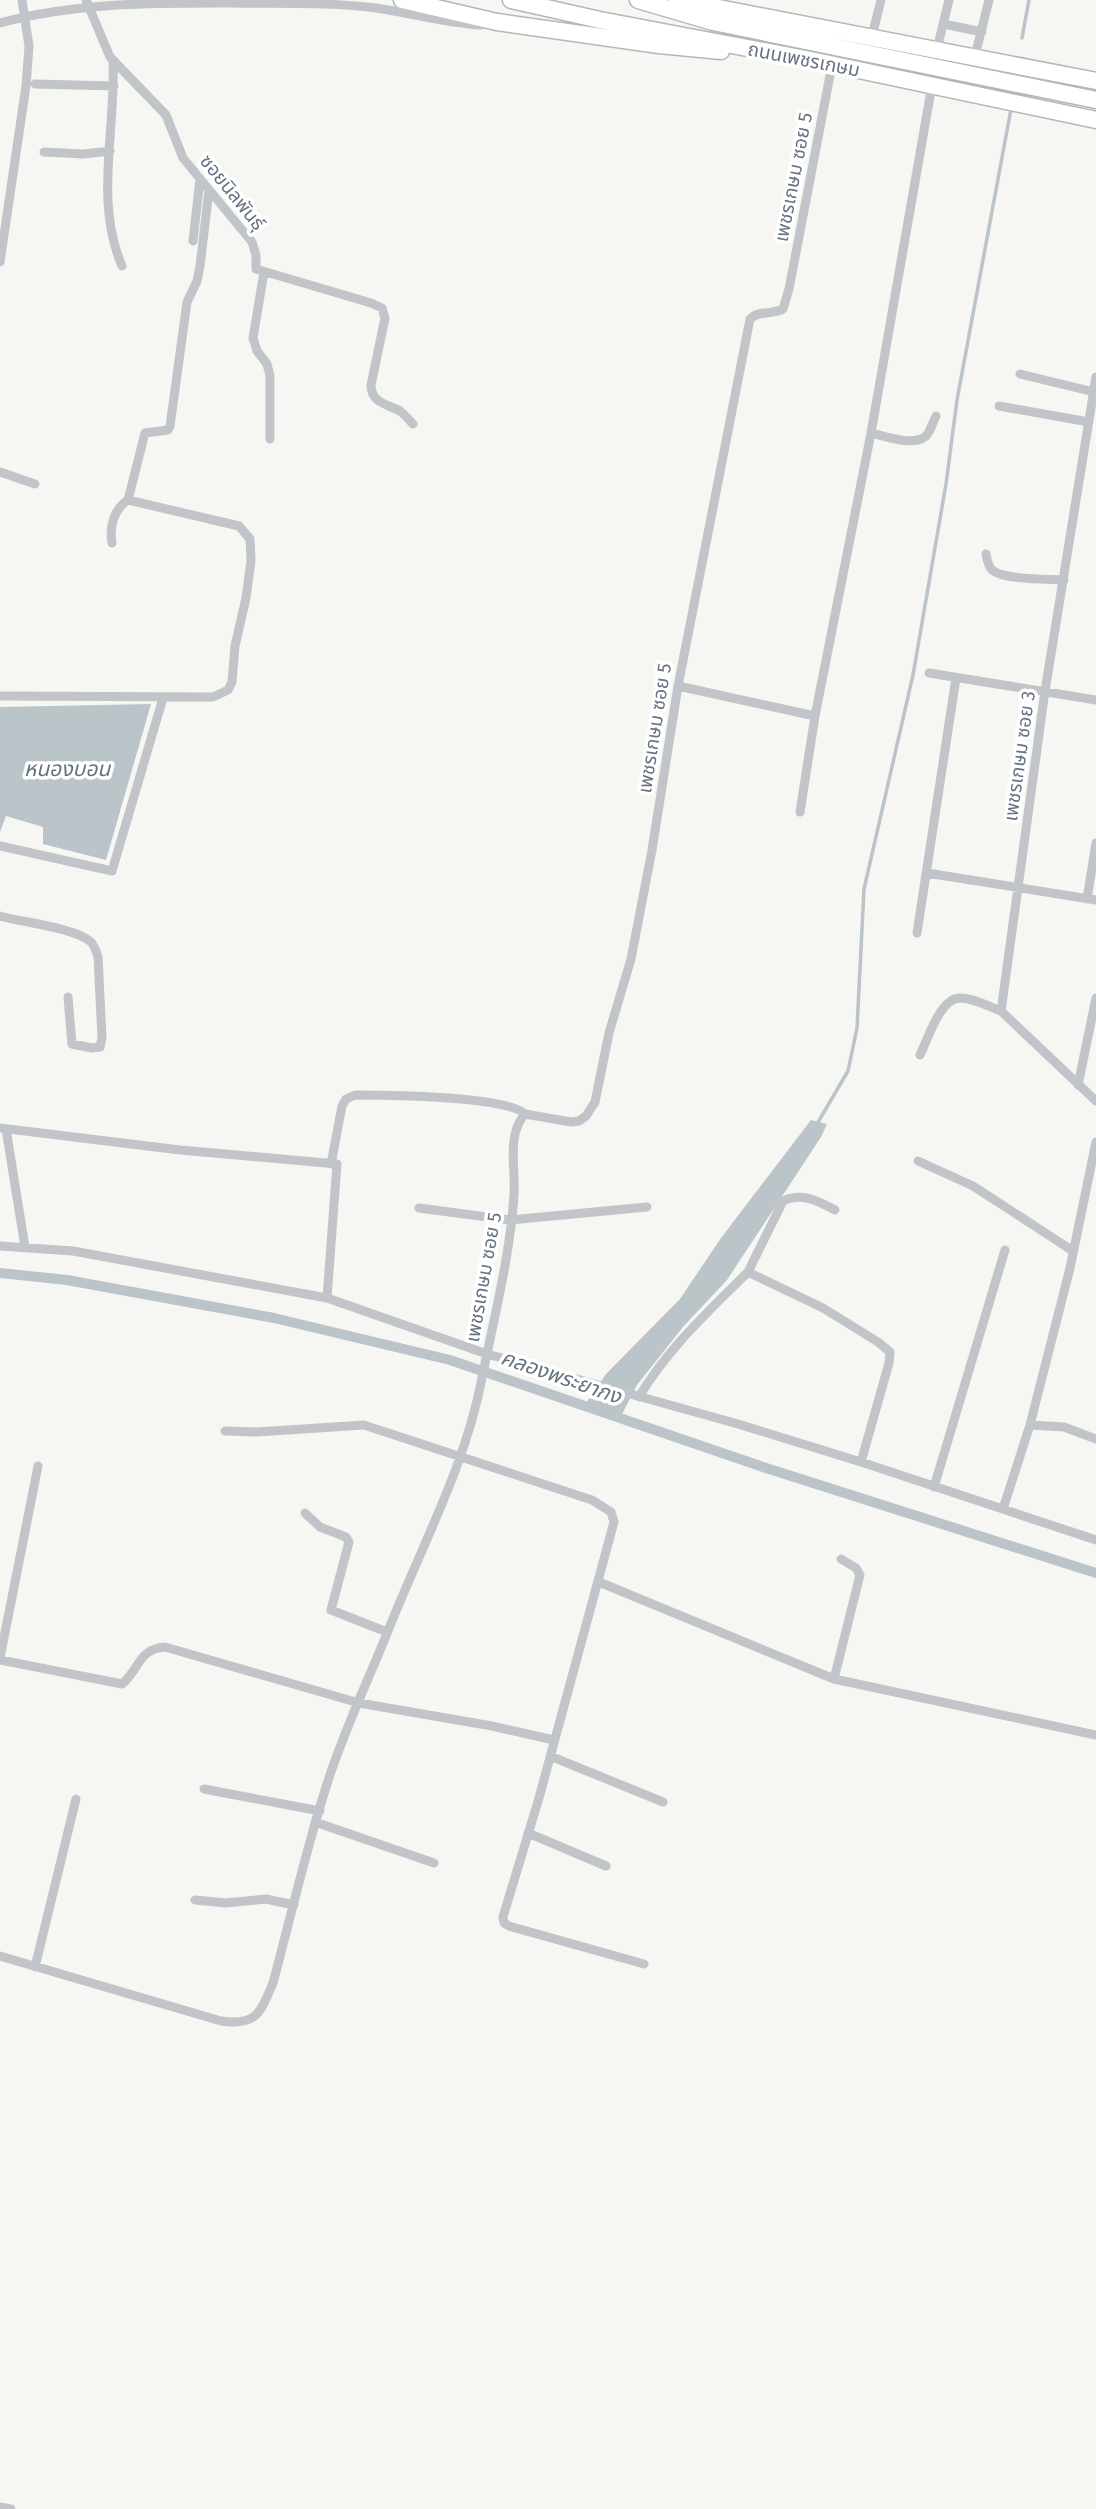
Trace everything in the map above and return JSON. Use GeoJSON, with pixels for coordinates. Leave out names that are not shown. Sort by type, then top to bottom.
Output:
{"type":"FeatureCollection","features":[{"type":"Feature","properties":{"kind":"highway"},"geometry":{"type":"LineString","coordinates":[[402,0],[497,22],[659,45],[811,60]]}},
{"type":"Feature","properties":{"kind":"highway","name":"ถนนเพชรเกษม"},"geometry":{"type":"LineString","coordinates":[[512,0],[1096,120]]}},
{"type":"Feature","properties":{"kind":"highway"},"geometry":{"type":"LineString","coordinates":[[638,0],[713,22],[1091,99]]}},
{"type":"Feature","properties":{"kind":"highway","name":"ถนนเพชรเกษม"},"geometry":{"type":"LineString","coordinates":[[677,0],[1096,81]]}},
{"type":"Feature","properties":{"kind":"street"},"geometry":{"type":"LineString","coordinates":[[0,260],[5,191],[26,86],[29,46],[22,0]]}},
{"type":"Feature","properties":{"kind":"street"},"geometry":{"type":"LineString","coordinates":[[872,36],[881,0]]}},
{"type":"Feature","properties":{"kind":"street"},"geometry":{"type":"LineString","coordinates":[[937,49],[949,0]]}},
{"type":"Feature","properties":{"kind":"street"},"geometry":{"type":"LineString","coordinates":[[975,56],[989,0]]}},
{"type":"Feature","properties":{"kind":"street"},"geometry":{"type":"LineString","coordinates":[[0,23],[86,3],[160,2],[279,3],[375,8],[464,24],[483,25],[497,22]]}},
{"type":"Feature","properties":{"kind":"street","name":"ซอยนิลพันธุ์"},"geometry":{"type":"LineString","coordinates":[[86,3],[113,62],[166,115],[183,158],[252,242],[260,271]]}},
{"type":"Feature","properties":{"kind":"street"},"geometry":{"type":"LineString","coordinates":[[944,24],[982,32]]}},
{"type":"Feature","properties":{"kind":"street"},"geometry":{"type":"LineString","coordinates":[[113,62],[114,86],[106,196],[113,245],[122,266]]}},
{"type":"Feature","properties":{"kind":"street","name":"เพชรเกษม ซอย 5"},"geometry":{"type":"LineString","coordinates":[[0,1956],[221,2021],[240,2024],[253,2019],[273,1983],[327,1783],[387,1632],[452,1480],[480,1392],[514,1196],[514,1133],[517,1122],[525,1114],[579,1121],[586,1116],[595,1102],[609,1033],[633,946],[652,850],[678,687],[750,318],[756,314],[783,309],[832,65]]}},
{"type":"Feature","properties":{"kind":"street"},"geometry":{"type":"LineString","coordinates":[[35,84],[114,86]]}},
{"type":"Feature","properties":{"kind":"street"},"geometry":{"type":"LineString","coordinates":[[800,812],[871,433],[932,85]]}},
{"type":"Feature","properties":{"kind":"street"},"geometry":{"type":"LineString","coordinates":[[44,152],[71,154],[110,151]]}},
{"type":"Feature","properties":{"kind":"street"},"geometry":{"type":"LineString","coordinates":[[193,241],[200,179]]}},
{"type":"Feature","properties":{"kind":"street"},"geometry":{"type":"LineString","coordinates":[[112,543],[110,533],[115,514],[128,500],[145,433],[168,430],[170,426],[187,302],[200,266],[209,190]]}},
{"type":"Feature","properties":{"kind":"street"},"geometry":{"type":"LineString","coordinates":[[270,439],[270,376],[267,364],[257,351],[253,338],[260,271],[382,308],[385,317],[372,395],[377,401],[401,412],[413,424]]}},
{"type":"Feature","properties":{"kind":"street"},"geometry":{"type":"LineString","coordinates":[[1020,374],[1094,392]]}},
{"type":"Feature","properties":{"kind":"street","name":"เพชรเกษม ซอย 3"},"geometry":{"type":"LineString","coordinates":[[1001,1011],[1045,691],[1096,377]]}},
{"type":"Feature","properties":{"kind":"street"},"geometry":{"type":"LineString","coordinates":[[999,406],[1089,422]]}},
{"type":"Feature","properties":{"kind":"street"},"geometry":{"type":"LineString","coordinates":[[871,433],[902,440],[918,440],[927,435],[936,416]]}},
{"type":"Feature","properties":{"kind":"street"},"geometry":{"type":"LineString","coordinates":[[0,472],[36,484]]}},
{"type":"Feature","properties":{"kind":"street"},"geometry":{"type":"LineString","coordinates":[[0,696],[213,698],[228,690],[232,682],[235,646],[248,586],[250,539],[239,526],[128,500]]}},
{"type":"Feature","properties":{"kind":"street"},"geometry":{"type":"LineString","coordinates":[[986,554],[988,564],[1003,575],[1063,580]]}},
{"type":"Feature","properties":{"kind":"street"},"geometry":{"type":"LineString","coordinates":[[929,673],[1096,699]]}},
{"type":"Feature","properties":{"kind":"street"},"geometry":{"type":"LineString","coordinates":[[917,933],[956,678]]}},
{"type":"Feature","properties":{"kind":"street"},"geometry":{"type":"LineString","coordinates":[[678,687],[816,716]]}},
{"type":"Feature","properties":{"kind":"street"},"geometry":{"type":"LineString","coordinates":[[0,846],[112,871],[163,698]]}},
{"type":"Feature","properties":{"kind":"street"},"geometry":{"type":"LineString","coordinates":[[927,873],[1092,900],[1096,843]]}},
{"type":"Feature","properties":{"kind":"street"},"geometry":{"type":"LineString","coordinates":[[0,916],[43,924],[88,940],[94,946],[98,957],[102,1038],[100,1046],[92,1048],[72,1044],[68,998]]}},
{"type":"Feature","properties":{"kind":"street"},"geometry":{"type":"LineString","coordinates":[[1078,1085],[1096,998]]}},
{"type":"Feature","properties":{"kind":"street"},"geometry":{"type":"LineString","coordinates":[[920,1055],[944,1005],[952,999],[970,1000],[1001,1011],[1096,1101]]}},
{"type":"Feature","properties":{"kind":"street"},"geometry":{"type":"LineString","coordinates":[[331,1164],[342,1106],[346,1099],[355,1096],[474,1101],[518,1108],[525,1114]]}},
{"type":"Feature","properties":{"kind":"street"},"geometry":{"type":"LineString","coordinates":[[25,1247],[3,1128],[180,1150],[337,1164],[327,1298]]}},
{"type":"Feature","properties":{"kind":"street"},"geometry":{"type":"LineString","coordinates":[[1003,1508],[1030,1425],[1073,1251],[1096,1142]]}},
{"type":"Feature","properties":{"kind":"street"},"geometry":{"type":"LineString","coordinates":[[918,1161],[980,1191],[1073,1251]]}},
{"type":"Feature","properties":{"kind":"street"},"geometry":{"type":"LineString","coordinates":[[638,1397],[665,1358],[748,1272],[783,1201],[803,1196],[835,1210]]}},
{"type":"Feature","properties":{"kind":"street"},"geometry":{"type":"LineString","coordinates":[[419,1208],[510,1220],[647,1207]]}},
{"type":"Feature","properties":{"kind":"street"},"geometry":{"type":"LineString","coordinates":[[0,1247],[25,1247],[105,1256],[327,1298],[486,1357],[596,1385],[861,1462],[1096,1540]]}},
{"type":"Feature","properties":{"kind":"street"},"geometry":{"type":"LineString","coordinates":[[934,1487],[1005,1250]]}},
{"type":"Feature","properties":{"kind":"street"},"geometry":{"type":"LineString","coordinates":[[748,1272],[823,1308],[890,1352],[861,1462]]}},
{"type":"Feature","properties":{"kind":"street"},"geometry":{"type":"LineString","coordinates":[[225,1431],[257,1432],[364,1425],[592,1500],[611,1512],[614,1522],[599,1582],[503,1917],[504,1923],[644,1964]]}},
{"type":"Feature","properties":{"kind":"street"},"geometry":{"type":"LineString","coordinates":[[1030,1425],[1064,1427],[1096,1439]]}},
{"type":"Feature","properties":{"kind":"street"},"geometry":{"type":"LineString","coordinates":[[38,1466],[0,1659],[122,1685],[131,1677],[143,1655],[153,1648],[165,1647],[359,1703],[492,1726],[554,1740]]}},
{"type":"Feature","properties":{"kind":"street"},"geometry":{"type":"LineString","coordinates":[[305,1513],[320,1527],[346,1537],[349,1542],[331,1610],[387,1632]]}},
{"type":"Feature","properties":{"kind":"street"},"geometry":{"type":"LineString","coordinates":[[834,1679],[860,1575],[856,1568],[841,1559]]}},
{"type":"Feature","properties":{"kind":"street"},"geometry":{"type":"LineString","coordinates":[[599,1582],[834,1679],[1096,1735]]}},
{"type":"Feature","properties":{"kind":"street"},"geometry":{"type":"LineString","coordinates":[[550,1756],[663,1802]]}},
{"type":"Feature","properties":{"kind":"street"},"geometry":{"type":"LineString","coordinates":[[204,1790],[320,1811]]}},
{"type":"Feature","properties":{"kind":"street"},"geometry":{"type":"LineString","coordinates":[[36,1967],[76,1799]]}},
{"type":"Feature","properties":{"kind":"street"},"geometry":{"type":"LineString","coordinates":[[315,1822],[434,1863]]}},
{"type":"Feature","properties":{"kind":"street"},"geometry":{"type":"LineString","coordinates":[[528,1833],[606,1866]]}},
{"type":"Feature","properties":{"kind":"street"},"geometry":{"type":"LineString","coordinates":[[195,1900],[226,1903],[266,1899],[294,1905]]}},
{"type":"Feature","properties":{"kind":"street"},"geometry":{"type":"LineString","coordinates":[[0,2507],[11,2509]]}},
{"type":"Feature","properties":{"kind":"water","name":"หนองบอน"},"geometry":{"type":"Polygon","coordinates":[[[151,704],[106,860],[43,844],[43,827],[6,816],[0,832],[0,707],[151,704]]]}},
{"type":"Feature","properties":{"kind":"water"},"geometry":{"type":"Polygon","coordinates":[[[811,1120],[827,1124],[821,1137],[727,1280],[683,1327],[637,1385],[620,1418],[584,1406],[606,1374],[680,1299],[721,1238],[811,1120]]]}},
{"type":"Feature","properties":{"kind":"waterway"},"geometry":{"type":"LineString","coordinates":[[1022,38],[1029,0]]}},
{"type":"Feature","properties":{"kind":"waterway"},"geometry":{"type":"LineString","coordinates":[[817,1124],[848,1071],[857,1028],[864,889],[913,675],[946,484],[957,400],[1011,109]]}},
{"type":"Feature","properties":{"kind":"waterway","name":"คลองพระยากง"},"geometry":{"type":"LineString","coordinates":[[0,1273],[67,1280],[274,1318],[450,1360],[763,1467],[1096,1573]]}}]}
